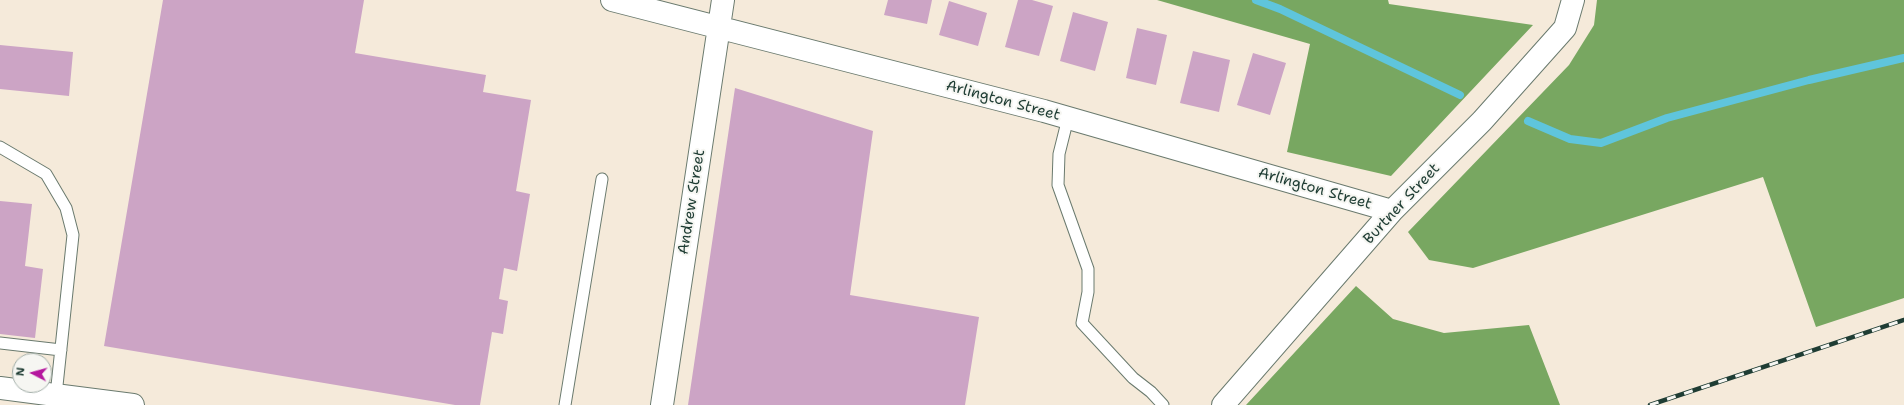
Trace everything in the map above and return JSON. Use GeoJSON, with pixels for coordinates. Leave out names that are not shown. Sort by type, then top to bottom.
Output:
{"type":"FeatureCollection","features":[{"type":"Feature","properties":{"kind":"street","name":"Arlington Street"},"geometry":{"type":"LineString","coordinates":[[612,0],[1068,118],[1392,211]]}},
{"type":"Feature","properties":{"kind":"street","name":"Andrew Street"},"geometry":{"type":"LineString","coordinates":[[662,405],[723,0]]}},
{"type":"Feature","properties":{"kind":"street","name":"Burtner Street"},"geometry":{"type":"LineString","coordinates":[[1223,405],[1392,211],[1482,121],[1566,28],[1573,0]]}},
{"type":"Feature","properties":{"kind":"street"},"geometry":{"type":"LineString","coordinates":[[0,388],[133,405]]}},
{"type":"Feature","properties":{"kind":"lane"},"geometry":{"type":"LineString","coordinates":[[1068,118],[1058,154],[1058,185],[1088,269],[1088,292],[1082,323],[1133,378],[1151,392],[1163,405]]}},
{"type":"Feature","properties":{"kind":"lane"},"geometry":{"type":"LineString","coordinates":[[0,147],[46,174],[66,208],[73,235],[56,395]]}},
{"type":"Feature","properties":{"kind":"lane"},"geometry":{"type":"LineString","coordinates":[[565,405],[602,180]]}},
{"type":"Feature","properties":{"kind":"lane"},"geometry":{"type":"LineString","coordinates":[[0,343],[61,350]]}},
{"type":"Feature","properties":{"kind":"green space"},"geometry":{"type":"Polygon","coordinates":[[[1157,0],[1388,0],[1389,4],[1533,25],[1391,176],[1287,152],[1310,44],[1157,0]]]}},
{"type":"Feature","properties":{"kind":"green space"},"geometry":{"type":"Polygon","coordinates":[[[1597,0],[1904,0],[1904,298],[1816,327],[1763,177],[1473,268],[1429,260],[1408,232],[1569,65],[1594,25],[1597,0]]]}},
{"type":"Feature","properties":{"kind":"green space"},"geometry":{"type":"Polygon","coordinates":[[[1356,286],[1393,319],[1444,333],[1529,325],[1560,405],[1246,405],[1356,286]]]}},
{"type":"Feature","properties":{"kind":"building"},"geometry":{"type":"Polygon","coordinates":[[[163,0],[364,0],[355,53],[486,75],[483,92],[531,100],[516,191],[530,194],[517,271],[504,268],[499,299],[508,301],[503,334],[492,332],[480,405],[455,405],[104,346],[163,0]]]}},
{"type":"Feature","properties":{"kind":"building"},"geometry":{"type":"Polygon","coordinates":[[[888,0],[932,0],[927,24],[884,15],[888,0]]]}},
{"type":"Feature","properties":{"kind":"building"},"geometry":{"type":"Polygon","coordinates":[[[1018,0],[1032,0],[1053,6],[1039,56],[1005,47],[1018,0]]]}},
{"type":"Feature","properties":{"kind":"building"},"geometry":{"type":"Polygon","coordinates":[[[949,1],[987,13],[978,46],[939,35],[949,1]]]}},
{"type":"Feature","properties":{"kind":"building"},"geometry":{"type":"Polygon","coordinates":[[[1073,12],[1108,22],[1095,71],[1060,61],[1073,12]]]}},
{"type":"Feature","properties":{"kind":"building"},"geometry":{"type":"Polygon","coordinates":[[[1137,28],[1167,35],[1156,85],[1126,78],[1137,28]]]}},
{"type":"Feature","properties":{"kind":"building"},"geometry":{"type":"Polygon","coordinates":[[[0,45],[73,52],[69,96],[0,89],[0,45]]]}},
{"type":"Feature","properties":{"kind":"building"},"geometry":{"type":"Polygon","coordinates":[[[1193,51],[1230,60],[1219,112],[1180,103],[1193,51]]]}},
{"type":"Feature","properties":{"kind":"building"},"geometry":{"type":"Polygon","coordinates":[[[1253,53],[1286,63],[1270,115],[1237,105],[1253,53]]]}},
{"type":"Feature","properties":{"kind":"building"},"geometry":{"type":"Polygon","coordinates":[[[735,88],[873,131],[850,295],[979,317],[965,405],[688,405],[735,88]]]}},
{"type":"Feature","properties":{"kind":"building"},"geometry":{"type":"Polygon","coordinates":[[[0,201],[32,204],[25,266],[43,269],[35,338],[0,334],[0,201]]]}},
{"type":"Feature","properties":{"kind":"waterway"},"geometry":{"type":"LineString","coordinates":[[1256,0],[1280,9],[1460,95]]}},
{"type":"Feature","properties":{"kind":"waterway"},"geometry":{"type":"LineString","coordinates":[[1528,121],[1570,139],[1601,143],[1667,118],[1809,80],[1904,58]]}},
{"type":"Feature","properties":{"kind":"railway"},"geometry":{"type":"LineString","coordinates":[[1650,405],[1904,320]]}}]}
